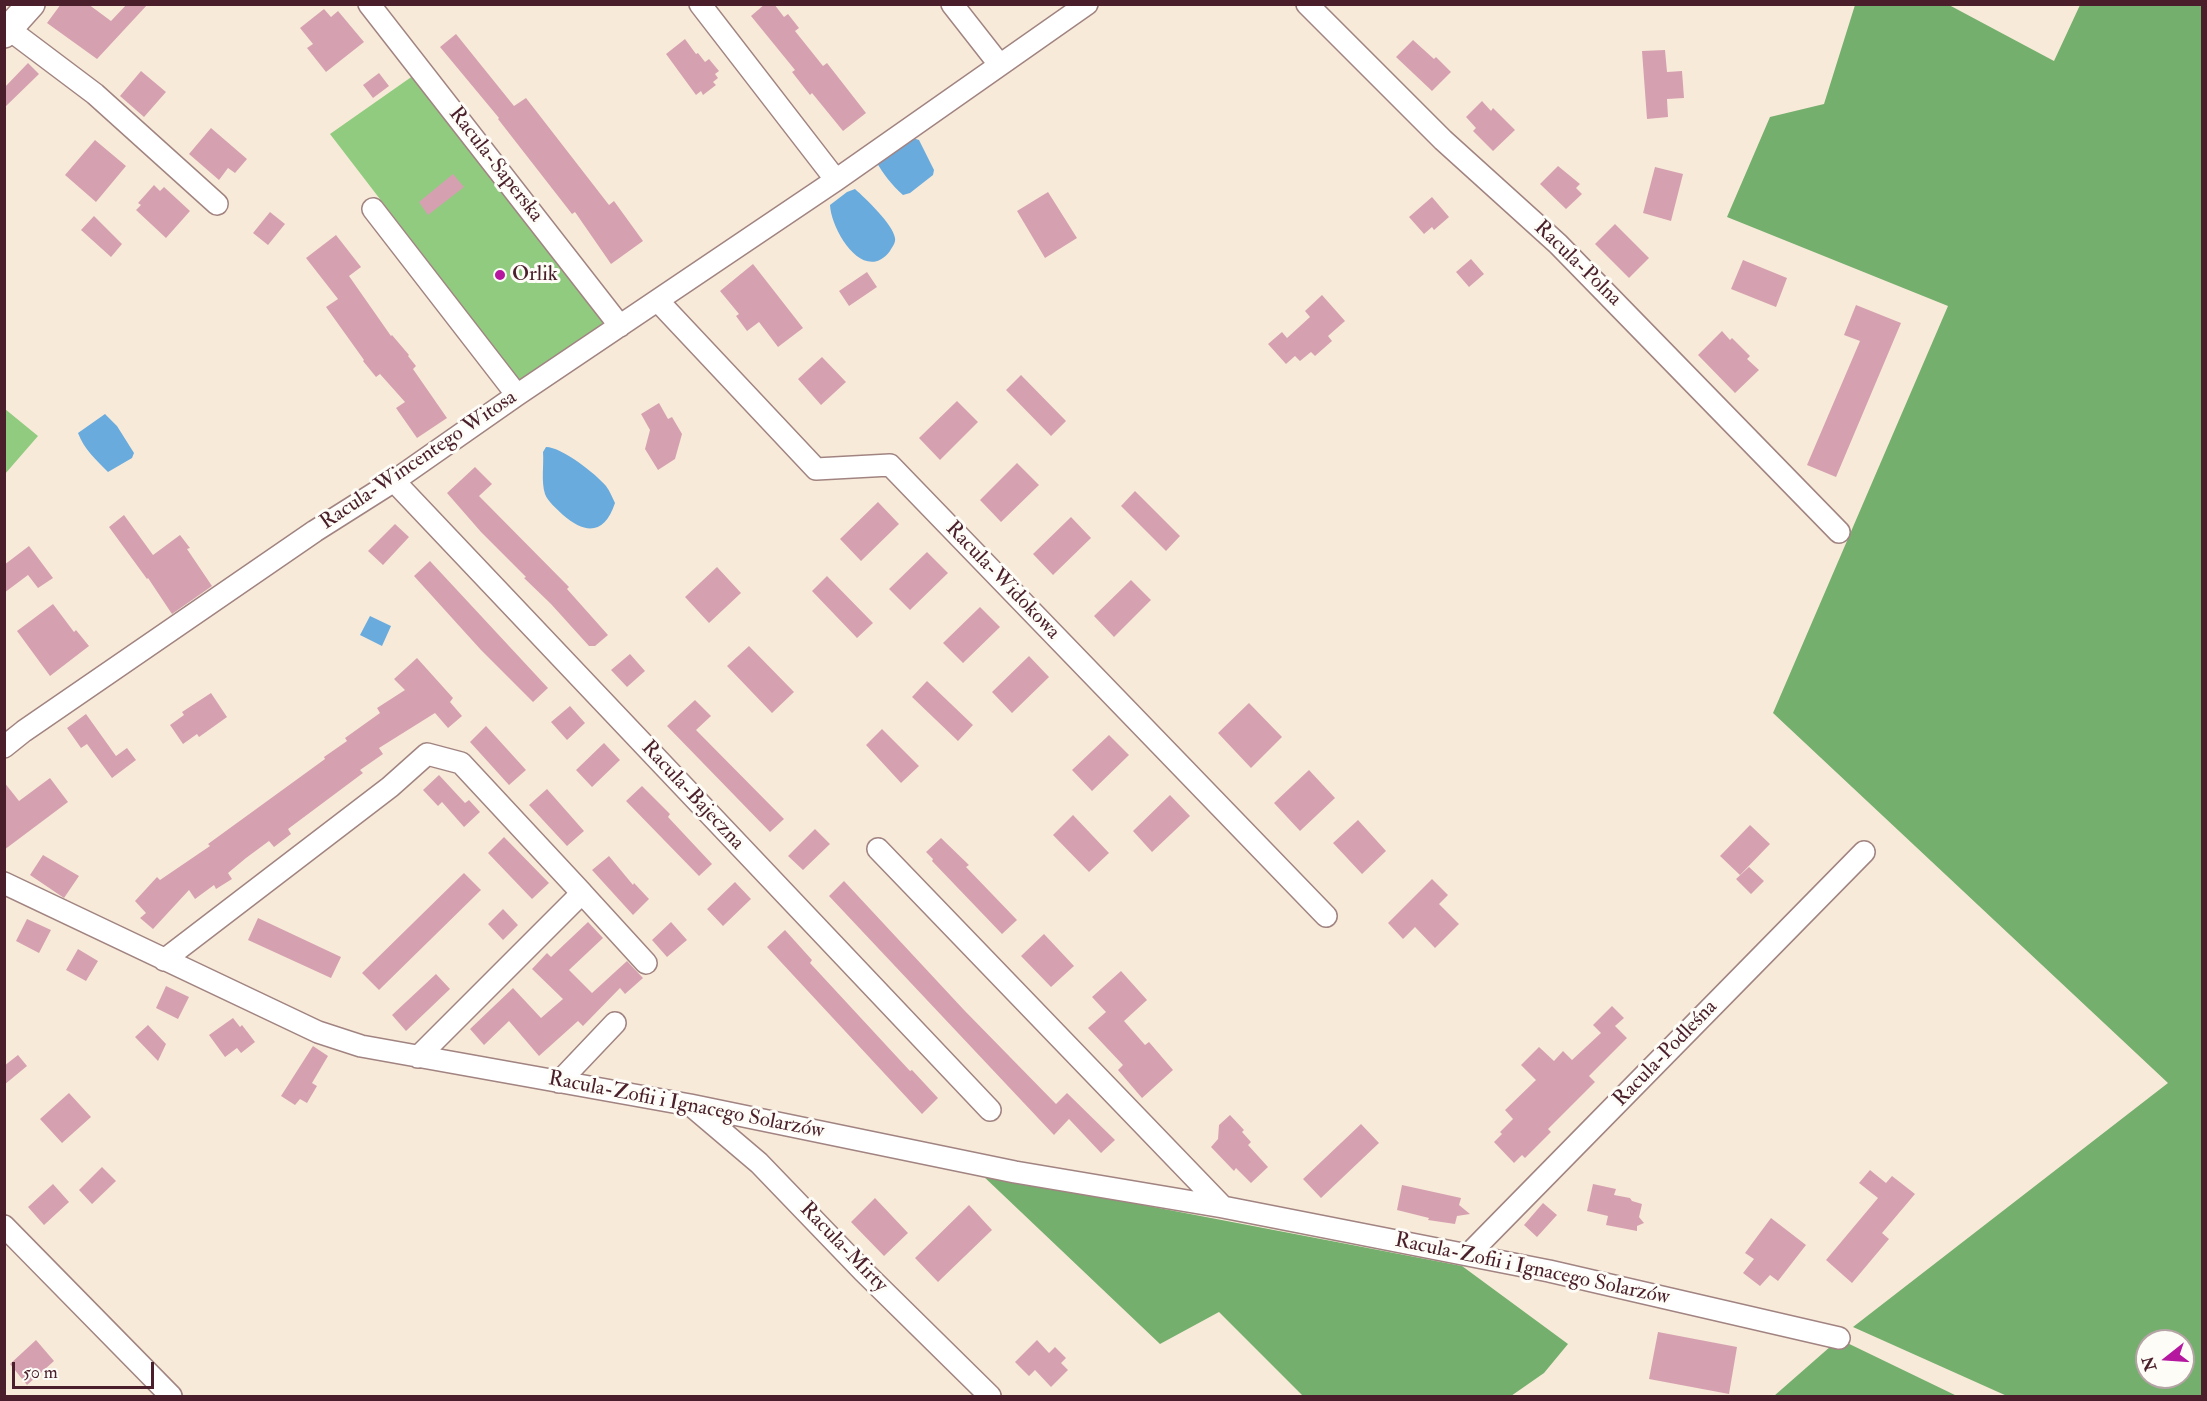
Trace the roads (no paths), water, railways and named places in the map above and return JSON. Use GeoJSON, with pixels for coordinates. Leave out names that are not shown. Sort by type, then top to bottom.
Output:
{"type":"FeatureCollection","features":[{"type":"Feature","properties":{"kind":"street"},"geometry":{"type":"LineString","coordinates":[[32,4],[7,32],[95,94],[217,204]]}},
{"type":"Feature","properties":{"kind":"street","name":"Racula-Saperska"},"geometry":{"type":"LineString","coordinates":[[369,4],[620,326]]}},
{"type":"Feature","properties":{"kind":"street"},"geometry":{"type":"LineString","coordinates":[[700,4],[836,180]]}},
{"type":"Feature","properties":{"kind":"street"},"geometry":{"type":"LineString","coordinates":[[952,4],[999,64]]}},
{"type":"Feature","properties":{"kind":"street","name":"Racula-Wincentego Witosa"},"geometry":{"type":"LineString","coordinates":[[4,747],[315,531],[394,481],[517,395],[836,180],[1087,4]]}},
{"type":"Feature","properties":{"kind":"street","name":"Racula-Polna"},"geometry":{"type":"LineString","coordinates":[[1307,4],[1443,140],[1558,244],[1839,532]]}},
{"type":"Feature","properties":{"kind":"street"},"geometry":{"type":"LineString","coordinates":[[373,209],[517,395]]}},
{"type":"Feature","properties":{"kind":"street","name":"Racula-Widokowa"},"geometry":{"type":"LineString","coordinates":[[658,301],[816,469],[890,465],[1326,916]]}},
{"type":"Feature","properties":{"kind":"street","name":"Racula-Bajeczna"},"geometry":{"type":"LineString","coordinates":[[394,481],[990,1110]]}},
{"type":"Feature","properties":{"kind":"street"},"geometry":{"type":"LineString","coordinates":[[164,960],[390,787],[427,754],[461,763],[646,963]]}},
{"type":"Feature","properties":{"kind":"street"},"geometry":{"type":"LineString","coordinates":[[878,849],[1223,1207]]}},
{"type":"Feature","properties":{"kind":"street","name":"Racula-Podleśna"},"geometry":{"type":"LineString","coordinates":[[1468,1255],[1864,852]]}},
{"type":"Feature","properties":{"kind":"street","name":"Racula-Zofii i Ignacego Solarzów"},"geometry":{"type":"LineString","coordinates":[[4,883],[318,1032],[361,1046],[690,1105],[1015,1172],[1223,1207],[1549,1271],[1839,1338]]}},
{"type":"Feature","properties":{"kind":"street"},"geometry":{"type":"LineString","coordinates":[[418,1056],[582,893]]}},
{"type":"Feature","properties":{"kind":"street"},"geometry":{"type":"LineString","coordinates":[[559,1082],[615,1023]]}},
{"type":"Feature","properties":{"kind":"street","name":"Racula-Mirty"},"geometry":{"type":"LineString","coordinates":[[690,1105],[759,1163],[863,1271],[990,1396]]}},
{"type":"Feature","properties":{"kind":"street"},"geometry":{"type":"LineString","coordinates":[[4,1226],[171,1396]]}},
{"type":"Feature","properties":{"kind":"water"},"geometry":{"type":"Polygon","coordinates":[[[910,137],[919,140],[934,170],[933,175],[910,193],[903,195],[876,161],[910,137]]]}},
{"type":"Feature","properties":{"kind":"water"},"geometry":{"type":"Polygon","coordinates":[[[855,189],[878,212],[893,232],[894,245],[880,260],[870,262],[860,258],[843,240],[836,228],[830,205],[855,189]]]}},
{"type":"Feature","properties":{"kind":"water"},"geometry":{"type":"Polygon","coordinates":[[[105,414],[117,426],[134,453],[132,458],[108,472],[87,449],[78,433],[105,414]]]}},
{"type":"Feature","properties":{"kind":"water"},"geometry":{"type":"Polygon","coordinates":[[[546,447],[561,451],[578,462],[607,488],[615,503],[606,521],[600,526],[587,528],[579,526],[563,515],[548,500],[543,478],[543,452],[546,447]]]}},
{"type":"Feature","properties":{"kind":"water"},"geometry":{"type":"Polygon","coordinates":[[[370,616],[391,626],[382,646],[360,635],[370,616]]]}},
{"type":"Feature","properties":{"kind":"place","name":"Orlik"},"geometry":{"type":"Point","coordinates":[500,275]}}]}
